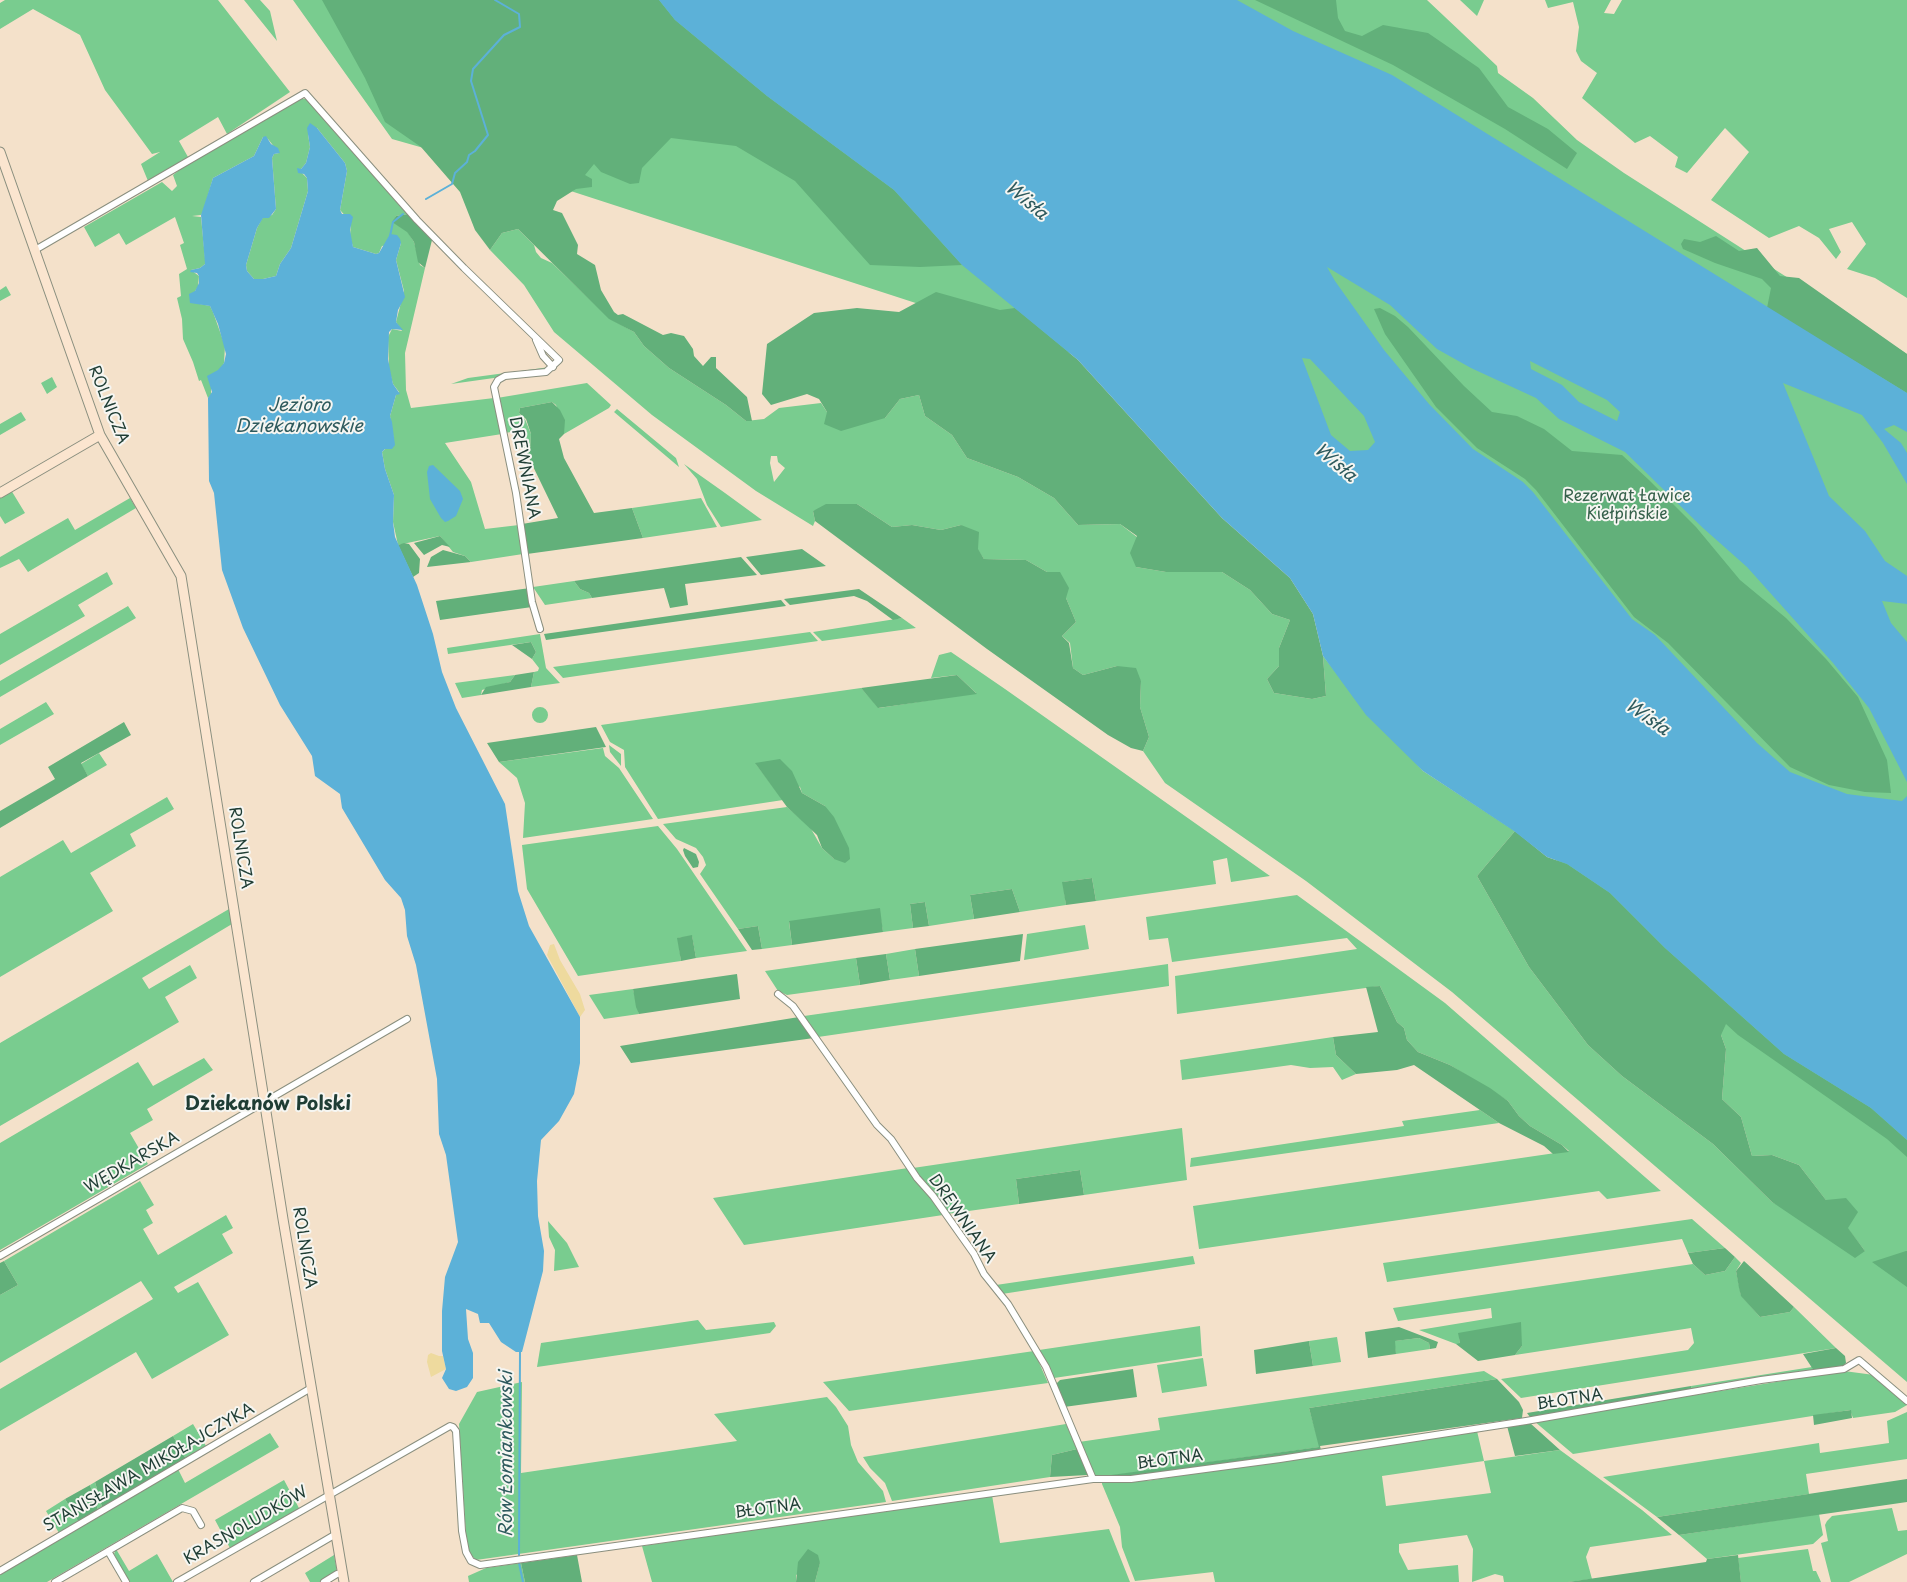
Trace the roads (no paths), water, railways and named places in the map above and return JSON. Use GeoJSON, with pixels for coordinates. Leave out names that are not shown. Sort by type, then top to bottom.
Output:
{"type":"FeatureCollection","features":[{"type":"Feature","properties":{"kind":"street"},"geometry":{"type":"LineString","coordinates":[[35,250],[305,93],[418,220],[559,360],[553,367],[543,356],[536,339]]}},
{"type":"Feature","properties":{"kind":"street","name":"ROLNICZA"},"geometry":{"type":"LineString","coordinates":[[0,152],[100,435],[181,576],[311,1388],[344,1578]]}},
{"type":"Feature","properties":{"kind":"street","name":"DREWNIANA"},"geometry":{"type":"LineString","coordinates":[[540,629],[532,602],[516,493],[494,387],[498,380],[505,376],[540,373],[553,367]]}},
{"type":"Feature","properties":{"kind":"street"},"geometry":{"type":"LineString","coordinates":[[0,493],[100,435]]}},
{"type":"Feature","properties":{"kind":"street","name":"DREWNIANA"},"geometry":{"type":"LineString","coordinates":[[778,994],[793,1006],[877,1125],[891,1139],[917,1178],[933,1196],[974,1254],[984,1274],[1008,1304],[1046,1367],[1093,1479]]}},
{"type":"Feature","properties":{"kind":"street","name":"WĘDKARSKA"},"geometry":{"type":"LineString","coordinates":[[0,1256],[407,1019]]}},
{"type":"Feature","properties":{"kind":"street","name":"BŁOTNA"},"geometry":{"type":"LineString","coordinates":[[480,1565],[1093,1479],[1131,1479],[1526,1421],[1761,1380],[1844,1369],[1859,1360],[1907,1401]]}},
{"type":"Feature","properties":{"kind":"street","name":"STANISŁAWA MIKOŁAJCZYKA"},"geometry":{"type":"LineString","coordinates":[[0,1571],[311,1388]]}},
{"type":"Feature","properties":{"kind":"street","name":"KRASNOLUDKÓW"},"geometry":{"type":"LineString","coordinates":[[177,1582],[450,1426],[456,1431],[462,1531],[466,1552],[470,1561],[480,1565]]}},
{"type":"Feature","properties":{"kind":"street"},"geometry":{"type":"LineString","coordinates":[[55,1582],[182,1508],[192,1511],[201,1525]]}},
{"type":"Feature","properties":{"kind":"street"},"geometry":{"type":"LineString","coordinates":[[254,1582],[336,1534]]}},
{"type":"Feature","properties":{"kind":"street"},"geometry":{"type":"LineString","coordinates":[[108,1551],[126,1582]]}},
{"type":"Feature","properties":{"kind":"street"},"geometry":{"type":"LineString","coordinates":[[324,1582],[337,1574],[344,1578]]}},
{"type":"Feature","properties":{"kind":"water","name":"Rezerwat Ławice Kiełpińskie"},"geometry":{"type":"Polygon","coordinates":[[[659,0],[1237,0],[1293,31],[1392,75],[1907,393],[1907,432],[1894,425],[1884,429],[1901,443],[1907,453],[1907,484],[1883,443],[1862,415],[1783,383],[1829,496],[1865,531],[1885,561],[1907,576],[1907,604],[1882,601],[1891,623],[1907,642],[1907,782],[1869,708],[1833,663],[1747,567],[1703,528],[1625,452],[1559,419],[1536,398],[1471,368],[1437,349],[1390,305],[1327,267],[1384,350],[1429,404],[1473,449],[1523,482],[1533,492],[1632,619],[1655,635],[1757,743],[1790,772],[1847,794],[1902,801],[1907,796],[1907,1140],[1871,1108],[1784,1054],[1665,948],[1610,893],[1567,864],[1547,857],[1514,831],[1423,771],[1366,715],[1323,656],[1313,614],[1290,578],[1222,518],[1078,360],[962,265],[894,190],[767,96],[675,20],[659,0]],[[1302,358],[1331,435],[1350,451],[1368,450],[1375,442],[1364,416],[1310,359],[1302,358]],[[1530,361],[1531,369],[1562,385],[1579,402],[1617,421],[1620,412],[1607,400],[1530,361]]]}},
{"type":"Feature","properties":{"kind":"water","name":"Jezioro Dziekanowskie"},"geometry":{"type":"Polygon","coordinates":[[[310,123],[317,128],[345,163],[347,171],[340,210],[342,214],[350,214],[353,217],[350,230],[353,247],[376,254],[379,253],[390,234],[397,235],[400,239],[401,243],[396,260],[405,297],[398,310],[396,322],[403,330],[392,329],[389,332],[388,359],[393,384],[400,394],[396,395],[390,416],[395,445],[392,449],[385,449],[382,452],[385,469],[394,495],[393,522],[395,537],[417,585],[433,634],[442,672],[456,708],[505,804],[518,891],[529,926],[580,1017],[580,1063],[574,1094],[559,1121],[541,1140],[537,1181],[538,1216],[544,1251],[543,1271],[522,1352],[516,1352],[501,1342],[489,1323],[480,1323],[478,1314],[466,1309],[468,1339],[473,1353],[473,1378],[467,1387],[456,1391],[449,1389],[442,1378],[446,1369],[442,1351],[442,1311],[445,1277],[458,1242],[446,1155],[439,1134],[437,1079],[416,965],[407,936],[405,910],[401,898],[385,880],[342,808],[340,794],[315,776],[312,756],[280,705],[243,628],[222,570],[214,493],[209,481],[208,398],[212,392],[207,376],[218,370],[224,363],[226,354],[218,324],[210,306],[190,303],[189,294],[195,291],[199,283],[199,276],[197,273],[190,272],[205,264],[201,215],[213,178],[254,156],[263,137],[266,136],[271,144],[278,148],[280,153],[274,154],[272,158],[276,209],[269,218],[263,218],[257,228],[246,265],[247,271],[254,279],[276,276],[280,264],[291,248],[308,191],[307,178],[304,174],[298,173],[297,168],[301,169],[306,163],[310,147],[307,128],[310,123]]]}},
{"type":"Feature","properties":{"kind":"water"},"geometry":{"type":"Polygon","coordinates":[[[433,465],[460,491],[463,499],[456,516],[445,522],[430,499],[427,472],[429,466],[433,465]]]}},
{"type":"Feature","properties":{"kind":"waterway","name":"Rów Łomiankowski"},"geometry":{"type":"LineString","coordinates":[[426,199],[452,184],[455,173],[467,162],[469,155],[475,151],[488,135],[471,81],[473,69],[504,35],[520,27],[519,14],[495,0]]}},
{"type":"Feature","properties":{"kind":"waterway","name":"Rów Łomiankowski"},"geometry":{"type":"LineString","coordinates":[[390,236],[393,222],[403,214]]}},
{"type":"Feature","properties":{"kind":"waterway","name":"Rów Łomiankowski"},"geometry":{"type":"LineString","coordinates":[[519,1555],[520,1350]]}},
{"type":"Feature","properties":{"kind":"waterway","name":"Rów Łomiankowski"},"geometry":{"type":"LineString","coordinates":[[519,1563],[523,1582]]}},
{"type":"Feature","properties":{"kind":"district","name":"Dziekanów Polski"},"geometry":{"type":"Point","coordinates":[268,1105]}},
{"type":"Feature","properties":{"kind":"water label","name":"Wisła"},"geometry":{"type":"Point","coordinates":[1026,201]}},
{"type":"Feature","properties":{"kind":"water label","name":"Wisła"},"geometry":{"type":"Point","coordinates":[1335,463]}},
{"type":"Feature","properties":{"kind":"water label","name":"Wisła"},"geometry":{"type":"Point","coordinates":[1647,718]}}]}
